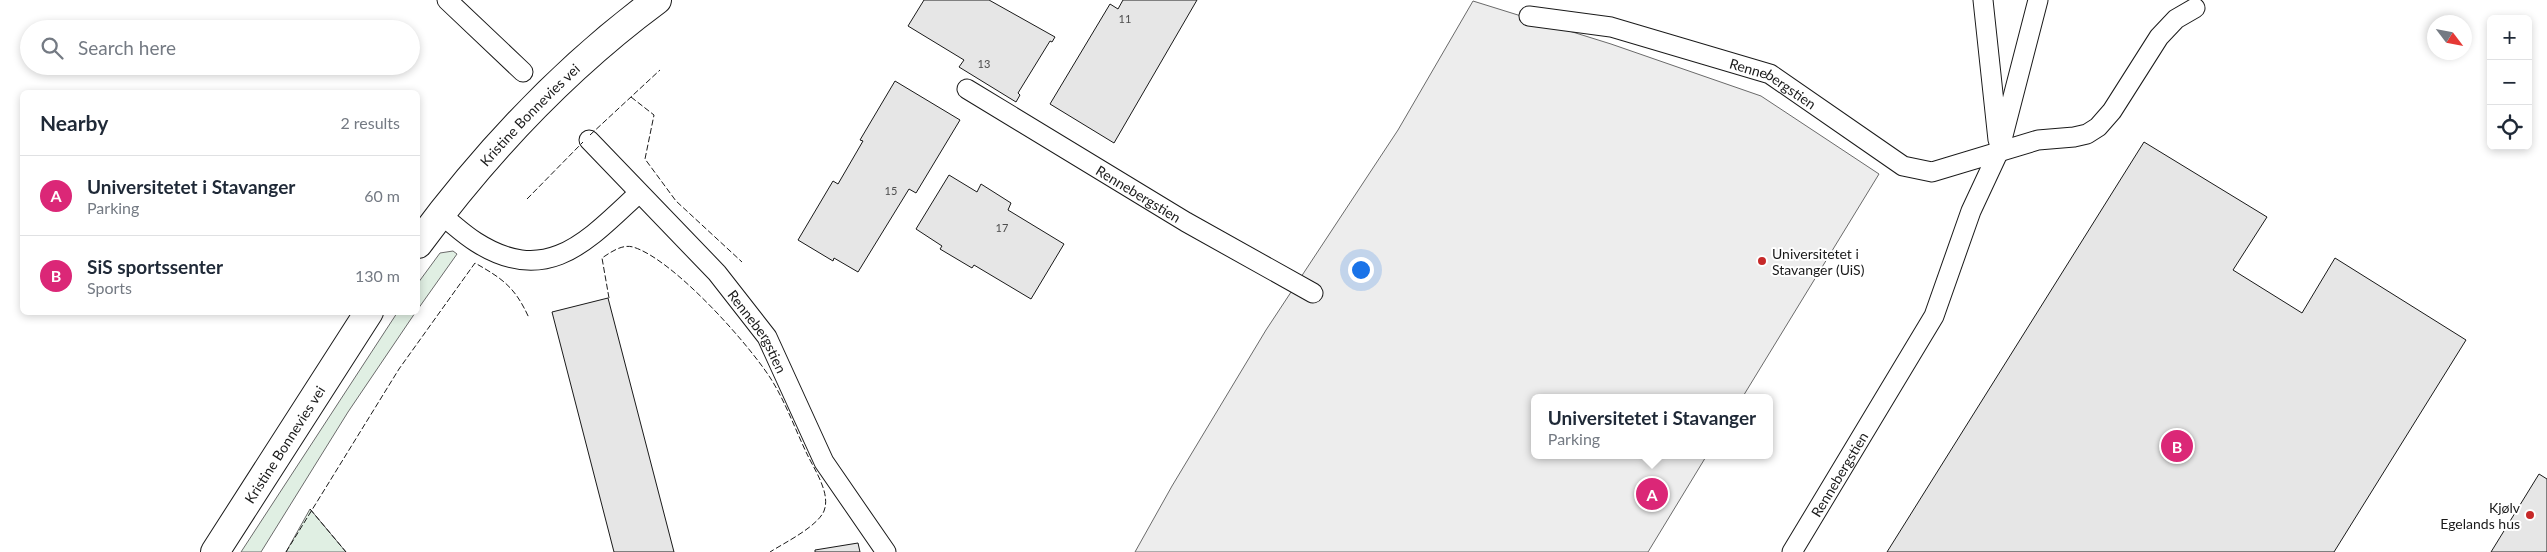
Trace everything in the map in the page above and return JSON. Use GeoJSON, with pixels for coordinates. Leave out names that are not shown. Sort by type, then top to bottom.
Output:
{"type":"FeatureCollection","features":[{"type":"Feature","properties":{"kind":"main road","name":"Kristine Bonnevies vei"},"geometry":{"type":"LineString","coordinates":[[420,241],[490,153],[536,104],[585,58],[657,0]]}},
{"type":"Feature","properties":{"kind":"main road","name":"Kristine Bonnevies vei"},"geometry":{"type":"LineString","coordinates":[[215,552],[367,315]]}},
{"type":"Feature","properties":{"kind":"lane"},"geometry":{"type":"LineString","coordinates":[[447,0],[522,72]]}},
{"type":"Feature","properties":{"kind":"lane"},"geometry":{"type":"LineString","coordinates":[[1982,0],[1999,151],[2038,140],[2087,134],[2098,127],[2112,111],[2159,37],[2176,19],[2195,8]]}},
{"type":"Feature","properties":{"kind":"lane","name":"Rennebergstien"},"geometry":{"type":"LineString","coordinates":[[1792,552],[1934,316],[1972,211],[1999,151],[2038,0]]}},
{"type":"Feature","properties":{"kind":"lane","name":"Rennebergstien"},"geometry":{"type":"LineString","coordinates":[[1529,16],[1610,27],[1770,74],[1903,166],[1932,172],[1999,151]]}},
{"type":"Feature","properties":{"kind":"lane","name":"Rennebergstien"},"geometry":{"type":"LineString","coordinates":[[967,89],[1186,222],[1313,293]]}},
{"type":"Feature","properties":{"kind":"lane","name":"Rennebergstien"},"geometry":{"type":"LineString","coordinates":[[589,140],[717,273],[767,337],[824,462],[886,552]]}},
{"type":"Feature","properties":{"kind":"lane"},"geometry":{"type":"LineString","coordinates":[[440,214],[476,242],[499,253],[518,259],[538,260],[557,257],[574,250],[588,240],[638,193]]}},
{"type":"Feature","properties":{"kind":"green space"},"geometry":{"type":"Polygon","coordinates":[[[453,251],[457,254],[420,306],[420,280],[440,253],[453,251]]]}},
{"type":"Feature","properties":{"kind":"green space"},"geometry":{"type":"Polygon","coordinates":[[[396,315],[414,315],[348,412],[261,552],[241,552],[396,315]]]}},
{"type":"Feature","properties":{"kind":"green space"},"geometry":{"type":"Polygon","coordinates":[[[310,509],[346,552],[286,552],[310,509]]]}},
{"type":"Feature","properties":{"kind":"shaded area"},"geometry":{"type":"Polygon","coordinates":[[[1473,1],[1611,44],[1761,96],[1879,174],[1744,394],[1531,394],[1531,459],[1705,459],[1648,552],[1135,552],[1172,486],[1266,330],[1398,130],[1473,1]]]}},
{"type":"Feature","properties":{"kind":"building"},"geometry":{"type":"Polygon","coordinates":[[[924,0],[989,0],[1055,37],[1052,42],[1050,41],[1018,93],[1020,95],[1016,102],[959,67],[964,60],[908,26],[924,0]]]}},
{"type":"Feature","properties":{"kind":"building"},"geometry":{"type":"Polygon","coordinates":[[[1123,0],[1197,0],[1114,143],[1050,104],[1110,4],[1118,9],[1123,0]]]}},
{"type":"Feature","properties":{"kind":"building"},"geometry":{"type":"Polygon","coordinates":[[[895,81],[960,120],[916,193],[909,189],[858,272],[834,258],[833,261],[798,240],[833,181],[838,184],[863,141],[860,140],[895,81]]]}},
{"type":"Feature","properties":{"kind":"building"},"geometry":{"type":"Polygon","coordinates":[[[2144,142],[2267,217],[2233,270],[2302,313],[2335,258],[2466,340],[2334,552],[1887,552],[2144,142]]]}},
{"type":"Feature","properties":{"kind":"building"},"geometry":{"type":"Polygon","coordinates":[[[949,175],[977,192],[981,184],[1011,203],[1008,210],[1064,244],[1031,299],[974,265],[972,268],[940,249],[942,246],[916,229],[949,175]]]}},
{"type":"Feature","properties":{"kind":"building"},"geometry":{"type":"Polygon","coordinates":[[[608,298],[674,552],[614,552],[552,312],[608,298]]]}},
{"type":"Feature","properties":{"kind":"building","name":"Kjølv Egelands hus"},"geometry":{"type":"Polygon","coordinates":[[[2539,474],[2547,479],[2547,552],[2491,552],[2539,474]]]}},
{"type":"Feature","properties":{"kind":"building"},"geometry":{"type":"Polygon","coordinates":[[[858,543],[860,552],[815,552],[815,550],[858,543]]]}},
{"type":"Feature","properties":{"kind":"fence"},"geometry":{"type":"LineString","coordinates":[[590,135],[660,70]]}},
{"type":"Feature","properties":{"kind":"fence"},"geometry":{"type":"LineString","coordinates":[[631,97],[654,115],[645,159],[676,201],[742,262]]}},
{"type":"Feature","properties":{"kind":"fence"},"geometry":{"type":"LineString","coordinates":[[527,199],[583,142]]}},
{"type":"Feature","properties":{"kind":"fence"},"geometry":{"type":"LineString","coordinates":[[609,298],[602,258],[617,249],[633,247],[668,268],[708,304],[745,345],[771,379],[821,481],[826,504],[824,511],[815,523],[770,552]]}},
{"type":"Feature","properties":{"kind":"fence"},"geometry":{"type":"LineString","coordinates":[[286,552],[399,369],[475,263],[501,279],[513,291],[529,318]]}},
{"type":"Feature","properties":{"kind":"fence"},"geometry":{"type":"LineString","coordinates":[[310,509],[346,552]]}},
{"type":"Feature","properties":{"kind":"place","name":"Universitetet i Stavanger (UiS)"},"geometry":{"type":"Point","coordinates":[1762,261]}},
{"type":"Feature","properties":{"kind":"place","name":"SiS sportssenter"},"geometry":{"type":"Point","coordinates":[2177,446]}},
{"type":"Feature","properties":{"kind":"place","name":"Universitetet i Stavanger"},"geometry":{"type":"Point","coordinates":[1652,494]}},
{"type":"Feature","properties":{"kind":"place","name":"Kjølv Egelands hus"},"geometry":{"type":"Point","coordinates":[2530,515]}}]}
